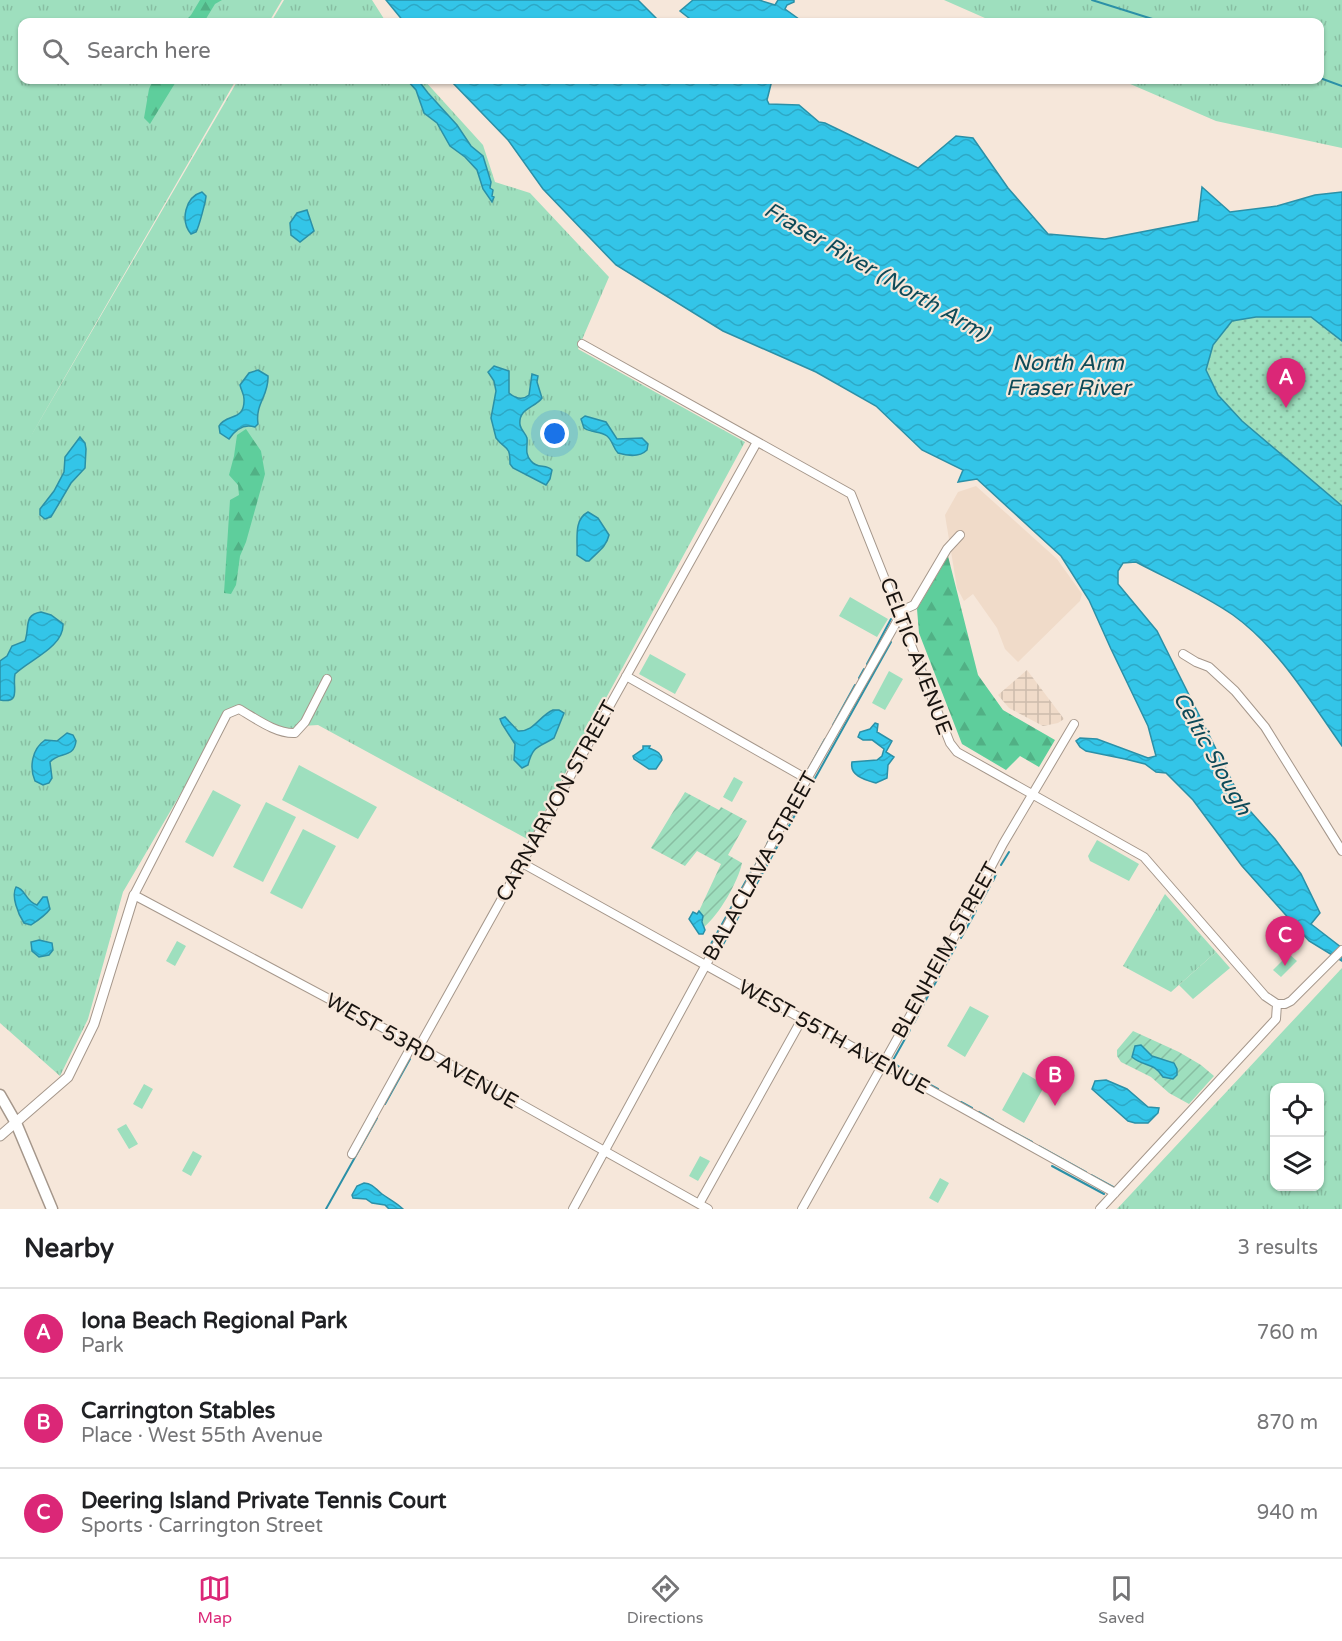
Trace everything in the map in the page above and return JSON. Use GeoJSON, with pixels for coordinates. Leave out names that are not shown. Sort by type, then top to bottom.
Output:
{"type":"FeatureCollection","features":[{"type":"Feature","properties":{"kind":"main road"},"geometry":{"type":"LineString","coordinates":[[0,1095],[16,1124],[52,1209]]}},
{"type":"Feature","properties":{"kind":"street","name":"CELTIC AVENUE"},"geometry":{"type":"LineString","coordinates":[[582,344],[851,494],[950,743],[957,752],[1144,856],[1264,996],[1277,1004]]}},
{"type":"Feature","properties":{"kind":"street","name":"CARNARVON STREET"},"geometry":{"type":"LineString","coordinates":[[352,1154],[410,1049],[419,1047],[758,442]]}},
{"type":"Feature","properties":{"kind":"street","name":"BALACLAVA STREET"},"geometry":{"type":"LineString","coordinates":[[573,1209],[807,779],[903,610],[914,605],[947,549],[960,535]]}},
{"type":"Feature","properties":{"kind":"street"},"geometry":{"type":"LineString","coordinates":[[1184,654],[1209,667],[1235,691],[1265,727],[1342,851]]}},
{"type":"Feature","properties":{"kind":"street"},"geometry":{"type":"LineString","coordinates":[[626,676],[807,779]]}},
{"type":"Feature","properties":{"kind":"street"},"geometry":{"type":"LineString","coordinates":[[0,1136],[68,1077],[94,1024],[134,895],[227,714],[239,709],[279,730],[295,733],[305,722],[327,679]]}},
{"type":"Feature","properties":{"kind":"street","name":"BLENHEIM STREET"},"geometry":{"type":"LineString","coordinates":[[802,1209],[1031,793],[1074,724]]}},
{"type":"Feature","properties":{"kind":"street","name":"WEST 55TH AVENUE"},"geometry":{"type":"LineString","coordinates":[[522,863],[1115,1193]]}},
{"type":"Feature","properties":{"kind":"street","name":"WEST 53RD AVENUE"},"geometry":{"type":"LineString","coordinates":[[134,895],[419,1047],[708,1209]]}},
{"type":"Feature","properties":{"kind":"street"},"geometry":{"type":"LineString","coordinates":[[1100,1209],[1276,1019],[1277,1004],[1291,1001],[1342,950]]}},
{"type":"Feature","properties":{"kind":"street"},"geometry":{"type":"LineString","coordinates":[[699,1204],[802,1019]]}},
{"type":"Feature","properties":{"kind":"shaded area"},"geometry":{"type":"Polygon","coordinates":[[[976,486],[1057,559],[1082,594],[1080,601],[1018,662],[1005,649],[997,628],[973,594],[964,601],[957,588],[945,515],[958,492],[976,486]]]}},
{"type":"Feature","properties":{"kind":"shaded area"},"geometry":{"type":"Polygon","coordinates":[[[1027,670],[1064,719],[1058,723],[1043,726],[1009,708],[998,695],[1027,670]]]}},
{"type":"Feature","properties":{"kind":"green space"},"geometry":{"type":"Polygon","coordinates":[[[0,0],[282,0],[271,18],[18,18],[18,84],[234,84],[28,441],[236,84],[428,84],[483,145],[495,182],[530,193],[609,277],[578,349],[745,442],[529,840],[318,725],[302,726],[287,733],[239,709],[222,723],[123,892],[88,1019],[60,1076],[0,1023],[0,0]]]}},
{"type":"Feature","properties":{"kind":"green space"},"geometry":{"type":"Polygon","coordinates":[[[200,0],[222,0],[215,4],[206,18],[188,18],[200,0]]]}},
{"type":"Feature","properties":{"kind":"green space"},"geometry":{"type":"Polygon","coordinates":[[[284,0],[372,0],[383,18],[273,18],[284,0]]]}},
{"type":"Feature","properties":{"kind":"green space"},"geometry":{"type":"Polygon","coordinates":[[[944,0],[1342,0],[1342,148],[1216,121],[1130,84],[1324,84],[1324,18],[985,18],[944,0]]]}},
{"type":"Feature","properties":{"kind":"green space"},"geometry":{"type":"Polygon","coordinates":[[[151,84],[175,84],[150,124],[144,118],[151,84]]]}},
{"type":"Feature","properties":{"kind":"green space"},"geometry":{"type":"Polygon","coordinates":[[[1256,317],[1311,317],[1342,341],[1342,506],[1242,421],[1218,395],[1206,370],[1213,345],[1232,321],[1256,317]]]}},
{"type":"Feature","properties":{"kind":"green space"},"geometry":{"type":"Polygon","coordinates":[[[246,429],[261,451],[265,474],[240,556],[236,585],[231,594],[224,593],[230,500],[239,495],[238,485],[229,475],[237,435],[246,429]]]}},
{"type":"Feature","properties":{"kind":"green space"},"geometry":{"type":"Polygon","coordinates":[[[948,556],[978,675],[1003,710],[1055,740],[1039,767],[1020,756],[1006,770],[962,744],[919,633],[917,609],[948,556]]]}},
{"type":"Feature","properties":{"kind":"green space"},"geometry":{"type":"Polygon","coordinates":[[[850,597],[888,619],[877,637],[839,616],[850,597]]]}},
{"type":"Feature","properties":{"kind":"green space"},"geometry":{"type":"Polygon","coordinates":[[[650,654],[686,674],[675,694],[639,674],[650,654]]]}},
{"type":"Feature","properties":{"kind":"green space"},"geometry":{"type":"Polygon","coordinates":[[[889,671],[903,679],[885,710],[872,703],[889,671]]]}},
{"type":"Feature","properties":{"kind":"green space"},"geometry":{"type":"Polygon","coordinates":[[[299,765],[377,807],[358,839],[282,800],[299,765]]]}},
{"type":"Feature","properties":{"kind":"green space"},"geometry":{"type":"Polygon","coordinates":[[[734,777],[743,782],[732,802],[723,797],[734,777]]]}},
{"type":"Feature","properties":{"kind":"green space"},"geometry":{"type":"Polygon","coordinates":[[[213,790],[241,805],[213,857],[185,842],[213,790]]]}},
{"type":"Feature","properties":{"kind":"green space"},"geometry":{"type":"Polygon","coordinates":[[[685,792],[719,810],[721,807],[747,821],[728,855],[742,863],[736,879],[722,906],[704,927],[699,911],[721,864],[697,851],[685,866],[651,848],[685,792]]]}},
{"type":"Feature","properties":{"kind":"green space"},"geometry":{"type":"Polygon","coordinates":[[[266,802],[296,817],[263,882],[233,867],[266,802]]]}},
{"type":"Feature","properties":{"kind":"green space"},"geometry":{"type":"Polygon","coordinates":[[[303,829],[336,846],[302,909],[270,893],[303,829]]]}},
{"type":"Feature","properties":{"kind":"green space"},"geometry":{"type":"Polygon","coordinates":[[[1097,840],[1139,864],[1129,881],[1090,861],[1088,856],[1097,840]]]}},
{"type":"Feature","properties":{"kind":"green space"},"geometry":{"type":"Polygon","coordinates":[[[1165,894],[1216,952],[1171,992],[1123,966],[1165,894]]]}},
{"type":"Feature","properties":{"kind":"green space"},"geometry":{"type":"Polygon","coordinates":[[[177,941],[186,946],[175,966],[166,961],[177,941]]]}},
{"type":"Feature","properties":{"kind":"green space"},"geometry":{"type":"Polygon","coordinates":[[[1216,952],[1230,968],[1193,999],[1179,985],[1216,952]]]}},
{"type":"Feature","properties":{"kind":"green space"},"geometry":{"type":"Polygon","coordinates":[[[1289,954],[1297,961],[1281,977],[1273,970],[1289,954]]]}},
{"type":"Feature","properties":{"kind":"green space"},"geometry":{"type":"Polygon","coordinates":[[[1342,968],[1342,1209],[1117,1209],[1342,968]]]}},
{"type":"Feature","properties":{"kind":"green space"},"geometry":{"type":"Polygon","coordinates":[[[970,1006],[989,1016],[965,1057],[947,1046],[970,1006]]]}},
{"type":"Feature","properties":{"kind":"green space"},"geometry":{"type":"Polygon","coordinates":[[[1133,1031],[1179,1052],[1214,1076],[1189,1104],[1169,1093],[1151,1077],[1121,1062],[1117,1056],[1117,1050],[1133,1031]]]}},
{"type":"Feature","properties":{"kind":"green space"},"geometry":{"type":"Polygon","coordinates":[[[1023,1072],[1045,1085],[1024,1123],[1002,1110],[1023,1072]]]}},
{"type":"Feature","properties":{"kind":"green space"},"geometry":{"type":"Polygon","coordinates":[[[144,1084],[153,1089],[142,1109],[133,1104],[144,1084]]]}},
{"type":"Feature","properties":{"kind":"green space"},"geometry":{"type":"Polygon","coordinates":[[[126,1124],[138,1144],[129,1149],[117,1129],[126,1124]]]}},
{"type":"Feature","properties":{"kind":"green space"},"geometry":{"type":"Polygon","coordinates":[[[193,1151],[202,1156],[191,1176],[182,1171],[193,1151]]]}},
{"type":"Feature","properties":{"kind":"green space"},"geometry":{"type":"Polygon","coordinates":[[[700,1156],[710,1161],[698,1181],[689,1176],[700,1156]]]}},
{"type":"Feature","properties":{"kind":"green space"},"geometry":{"type":"Polygon","coordinates":[[[940,1178],[949,1183],[938,1203],[929,1198],[940,1178]]]}},
{"type":"Feature","properties":{"kind":"water"},"geometry":{"type":"Polygon","coordinates":[[[386,0],[638,0],[656,18],[401,18],[386,0]]]}},
{"type":"Feature","properties":{"kind":"water"},"geometry":{"type":"Polygon","coordinates":[[[693,0],[759,0],[775,5],[778,0],[794,0],[785,9],[797,18],[689,18],[680,11],[693,0]]]}},
{"type":"Feature","properties":{"kind":"water"},"geometry":{"type":"Polygon","coordinates":[[[411,84],[421,84],[457,125],[471,146],[483,156],[491,182],[490,188],[493,190],[492,202],[483,189],[477,170],[450,146],[437,123],[424,113],[416,90],[411,84]]]}},
{"type":"Feature","properties":{"kind":"water","name":"North Arm Fraser River"},"geometry":{"type":"Polygon","coordinates":[[[454,84],[771,84],[767,100],[769,104],[799,105],[819,122],[918,168],[956,136],[973,138],[1008,188],[1048,234],[1105,239],[1198,221],[1202,187],[1230,212],[1277,206],[1315,195],[1342,192],[1342,341],[1311,317],[1256,317],[1232,321],[1213,345],[1206,370],[1218,395],[1242,421],[1342,506],[1342,746],[1306,693],[1279,659],[1250,628],[1222,607],[1136,562],[1123,563],[1118,571],[1118,584],[1157,631],[1243,803],[1275,839],[1301,874],[1320,913],[1311,924],[1342,948],[1342,961],[1309,941],[1242,866],[1193,800],[1166,773],[1156,772],[1145,764],[1086,751],[1080,747],[1076,741],[1080,738],[1097,739],[1148,758],[1156,756],[1148,726],[1089,600],[1061,556],[977,479],[958,482],[963,470],[922,450],[876,406],[816,372],[723,331],[616,265],[543,189],[508,140],[454,84]]]}},
{"type":"Feature","properties":{"kind":"water"},"geometry":{"type":"Polygon","coordinates":[[[202,192],[206,196],[202,214],[196,232],[191,234],[186,223],[186,210],[192,199],[202,192]]]}},
{"type":"Feature","properties":{"kind":"water"},"geometry":{"type":"Polygon","coordinates":[[[307,210],[314,231],[300,242],[291,235],[290,223],[297,213],[307,210]]]}},
{"type":"Feature","properties":{"kind":"water"},"geometry":{"type":"Polygon","coordinates":[[[494,366],[509,371],[509,393],[519,398],[529,395],[532,374],[538,376],[537,382],[542,398],[524,412],[520,425],[527,438],[529,458],[536,465],[552,470],[546,485],[513,468],[510,464],[508,450],[496,438],[491,418],[496,391],[494,381],[488,372],[494,366]]]}},
{"type":"Feature","properties":{"kind":"water"},"geometry":{"type":"Polygon","coordinates":[[[258,370],[268,376],[268,383],[258,410],[258,424],[255,427],[240,428],[229,439],[220,433],[219,426],[242,411],[244,395],[240,385],[249,373],[258,370]]]}},
{"type":"Feature","properties":{"kind":"water"},"geometry":{"type":"Polygon","coordinates":[[[585,416],[606,422],[617,439],[642,438],[648,444],[647,450],[634,455],[618,453],[607,436],[584,428],[581,419],[585,416]]]}},
{"type":"Feature","properties":{"kind":"water"},"geometry":{"type":"Polygon","coordinates":[[[80,437],[86,449],[85,468],[71,483],[51,517],[45,519],[40,515],[40,509],[54,491],[64,472],[65,457],[80,437]]]}},
{"type":"Feature","properties":{"kind":"water"},"geometry":{"type":"Polygon","coordinates":[[[588,512],[598,518],[609,535],[601,550],[586,561],[577,555],[577,537],[580,520],[588,512]]]}},
{"type":"Feature","properties":{"kind":"water"},"geometry":{"type":"Polygon","coordinates":[[[41,612],[51,615],[63,624],[62,632],[52,646],[15,674],[14,697],[7,701],[0,700],[0,661],[7,656],[12,646],[25,641],[29,619],[41,612]]]}},
{"type":"Feature","properties":{"kind":"water"},"geometry":{"type":"Polygon","coordinates":[[[553,710],[564,713],[554,738],[537,748],[528,765],[522,768],[514,760],[515,744],[500,719],[505,717],[518,731],[524,731],[553,710]]]}},
{"type":"Feature","properties":{"kind":"water"},"geometry":{"type":"Polygon","coordinates":[[[875,723],[878,724],[877,732],[892,741],[886,752],[894,757],[888,765],[887,778],[876,783],[859,777],[852,767],[852,762],[877,760],[882,756],[884,749],[872,740],[863,740],[858,737],[860,732],[870,729],[875,723]]]}},
{"type":"Feature","properties":{"kind":"water"},"geometry":{"type":"Polygon","coordinates":[[[67,733],[73,735],[76,741],[75,747],[69,753],[50,762],[52,778],[49,783],[43,785],[35,781],[32,764],[37,748],[45,740],[57,741],[67,733]]]}},
{"type":"Feature","properties":{"kind":"water"},"geometry":{"type":"Polygon","coordinates":[[[643,746],[650,746],[649,748],[661,755],[662,760],[656,769],[649,769],[634,759],[633,756],[643,749],[643,746]]]}},
{"type":"Feature","properties":{"kind":"water"},"geometry":{"type":"Polygon","coordinates":[[[16,887],[37,905],[43,897],[47,897],[50,909],[31,925],[24,923],[18,910],[14,895],[16,887]]]}},
{"type":"Feature","properties":{"kind":"water"},"geometry":{"type":"Polygon","coordinates":[[[699,911],[703,916],[702,922],[705,930],[703,934],[699,934],[689,919],[693,912],[697,914],[699,911]]]}},
{"type":"Feature","properties":{"kind":"water"},"geometry":{"type":"Polygon","coordinates":[[[39,940],[52,943],[53,950],[49,955],[39,957],[32,951],[31,942],[39,940]]]}},
{"type":"Feature","properties":{"kind":"water"},"geometry":{"type":"Polygon","coordinates":[[[1141,1045],[1152,1056],[1174,1063],[1177,1075],[1173,1079],[1163,1077],[1156,1069],[1132,1057],[1135,1046],[1141,1045]]]}},
{"type":"Feature","properties":{"kind":"water"},"geometry":{"type":"Polygon","coordinates":[[[1106,1080],[1127,1089],[1148,1107],[1159,1108],[1158,1113],[1148,1123],[1128,1121],[1092,1089],[1095,1081],[1106,1080]]]}},
{"type":"Feature","properties":{"kind":"water"},"geometry":{"type":"Polygon","coordinates":[[[364,1183],[372,1186],[403,1209],[389,1209],[385,1205],[372,1203],[366,1199],[353,1198],[352,1195],[357,1186],[364,1183]]]}},
{"type":"Feature","properties":{"kind":"waterway"},"geometry":{"type":"LineString","coordinates":[[1092,0],[1149,18]]}},
{"type":"Feature","properties":{"kind":"waterway"},"geometry":{"type":"LineString","coordinates":[[1324,79],[1342,86]]}},
{"type":"Feature","properties":{"kind":"waterway"},"geometry":{"type":"LineString","coordinates":[[867,664],[891,619]]}},
{"type":"Feature","properties":{"kind":"waterway"},"geometry":{"type":"LineString","coordinates":[[813,782],[891,642]]}},
{"type":"Feature","properties":{"kind":"waterway"},"geometry":{"type":"LineString","coordinates":[[859,678],[864,669]]}},
{"type":"Feature","properties":{"kind":"waterway"},"geometry":{"type":"LineString","coordinates":[[833,725],[855,685]]}},
{"type":"Feature","properties":{"kind":"waterway"},"geometry":{"type":"LineString","coordinates":[[808,770],[825,739]]}},
{"type":"Feature","properties":{"kind":"waterway"},"geometry":{"type":"LineString","coordinates":[[767,844],[796,792]]}},
{"type":"Feature","properties":{"kind":"waterway"},"geometry":{"type":"LineString","coordinates":[[789,826],[803,800]]}},
{"type":"Feature","properties":{"kind":"waterway"},"geometry":{"type":"LineString","coordinates":[[715,959],[782,838]]}},
{"type":"Feature","properties":{"kind":"waterway"},"geometry":{"type":"LineString","coordinates":[[755,866],[763,851]]}},
{"type":"Feature","properties":{"kind":"waterway"},"geometry":{"type":"LineString","coordinates":[[1001,865],[1009,852]]}},
{"type":"Feature","properties":{"kind":"waterway"},"geometry":{"type":"LineString","coordinates":[[706,953],[752,870]]}},
{"type":"Feature","properties":{"kind":"waterway"},"geometry":{"type":"LineString","coordinates":[[993,881],[997,872]]}},
{"type":"Feature","properties":{"kind":"waterway"},"geometry":{"type":"LineString","coordinates":[[980,904],[990,886]]}},
{"type":"Feature","properties":{"kind":"waterway"},"geometry":{"type":"LineString","coordinates":[[961,938],[976,911]]}},
{"type":"Feature","properties":{"kind":"waterway"},"geometry":{"type":"LineString","coordinates":[[944,968],[956,946]]}},
{"type":"Feature","properties":{"kind":"waterway"},"geometry":{"type":"LineString","coordinates":[[932,989],[941,973]]}},
{"type":"Feature","properties":{"kind":"waterway"},"geometry":{"type":"LineString","coordinates":[[914,1023],[929,994]]}},
{"type":"Feature","properties":{"kind":"waterway"},"geometry":{"type":"LineString","coordinates":[[907,1072],[892,1062],[910,1030]]}},
{"type":"Feature","properties":{"kind":"waterway"},"geometry":{"type":"LineString","coordinates":[[385,1104],[410,1059]]}},
{"type":"Feature","properties":{"kind":"waterway"},"geometry":{"type":"LineString","coordinates":[[910,1074],[938,1089]]}},
{"type":"Feature","properties":{"kind":"waterway"},"geometry":{"type":"LineString","coordinates":[[961,1102],[972,1108]]}},
{"type":"Feature","properties":{"kind":"waterway"},"geometry":{"type":"LineString","coordinates":[[979,1112],[993,1120]]}},
{"type":"Feature","properties":{"kind":"waterway"},"geometry":{"type":"LineString","coordinates":[[326,1209],[377,1118]]}},
{"type":"Feature","properties":{"kind":"waterway"},"geometry":{"type":"LineString","coordinates":[[1000,1125],[1032,1142]]}},
{"type":"Feature","properties":{"kind":"waterway"},"geometry":{"type":"LineString","coordinates":[[1039,1146],[1086,1172]]}},
{"type":"Feature","properties":{"kind":"waterway"},"geometry":{"type":"LineString","coordinates":[[1052,1166],[1104,1194]]}},
{"type":"Feature","properties":{"kind":"waterway"},"geometry":{"type":"LineString","coordinates":[[1091,1175],[1113,1187]]}},
{"type":"Feature","properties":{"kind":"place","name":"Iona Beach Regional Park"},"geometry":{"type":"Point","coordinates":[1286,408]}},
{"type":"Feature","properties":{"kind":"place","name":"Deering Island Private Tennis Court"},"geometry":{"type":"Point","coordinates":[1285,966]}},
{"type":"Feature","properties":{"kind":"place","name":"Carrington Stables"},"geometry":{"type":"Point","coordinates":[1055,1106]}},
{"type":"Feature","properties":{"kind":"water label","name":"Fraser River (North Arm)"},"geometry":{"type":"Point","coordinates":[877,271]}},
{"type":"Feature","properties":{"kind":"water label","name":"Celtic Slough"},"geometry":{"type":"Point","coordinates":[1213,753]}}]}
